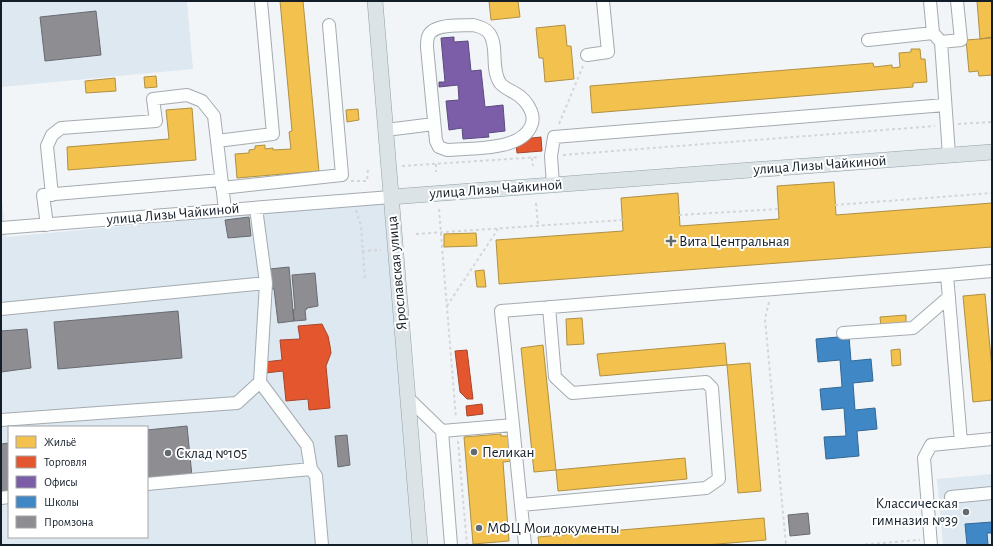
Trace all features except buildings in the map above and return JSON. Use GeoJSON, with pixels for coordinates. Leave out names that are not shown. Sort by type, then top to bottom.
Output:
{"type":"FeatureCollection","features":[{"type":"Feature","properties":{"kind":"main road","name":"Ярославская улица"},"geometry":{"type":"LineString","coordinates":[[375,1],[420,545]]}},
{"type":"Feature","properties":{"kind":"main road","name":"улица Лизы Чайкиной"},"geometry":{"type":"LineString","coordinates":[[391,197],[992,152]]}},
{"type":"Feature","properties":{"kind":"street"},"geometry":{"type":"LineString","coordinates":[[217,141],[273,134],[261,1]]}},
{"type":"Feature","properties":{"kind":"street"},"geometry":{"type":"LineString","coordinates":[[587,55],[608,52],[603,1]]}},
{"type":"Feature","properties":{"kind":"street"},"geometry":{"type":"LineString","coordinates":[[930,1],[937,38],[949,155]]}},
{"type":"Feature","properties":{"kind":"street"},"geometry":{"type":"LineString","coordinates":[[868,40],[937,38],[961,40],[957,1]]}},
{"type":"Feature","properties":{"kind":"street"},"geometry":{"type":"LineString","coordinates":[[47,225],[44,195],[342,175],[329,24]]}},
{"type":"Feature","properties":{"kind":"street"},"geometry":{"type":"LineString","coordinates":[[472,25],[481,27],[489,32],[493,42],[495,72],[501,84],[524,99],[532,112],[533,122],[529,131],[518,140],[501,146],[447,150],[439,147],[436,141],[434,124],[427,47],[428,37],[432,30],[440,27],[472,25]]}},
{"type":"Feature","properties":{"kind":"street"},"geometry":{"type":"LineString","coordinates":[[52,195],[47,146],[52,135],[61,128],[156,121],[153,99],[187,95],[202,101],[214,116],[225,210]]}},
{"type":"Feature","properties":{"kind":"street"},"geometry":{"type":"LineString","coordinates":[[553,185],[551,156],[554,137],[945,105]]}},
{"type":"Feature","properties":{"kind":"street"},"geometry":{"type":"LineString","coordinates":[[386,130],[434,124]]}},
{"type":"Feature","properties":{"kind":"street","name":"улица Лизы Чайкиной"},"geometry":{"type":"LineString","coordinates":[[1,228],[391,197]]}},
{"type":"Feature","properties":{"kind":"street"},"geometry":{"type":"LineString","coordinates":[[256,208],[266,283],[260,382],[307,445],[310,469],[316,476],[322,545]]}},
{"type":"Feature","properties":{"kind":"street"},"geometry":{"type":"LineString","coordinates":[[525,545],[501,311],[947,275],[992,270]]}},
{"type":"Feature","properties":{"kind":"street"},"geometry":{"type":"LineString","coordinates":[[947,275],[961,442]]}},
{"type":"Feature","properties":{"kind":"street"},"geometry":{"type":"LineString","coordinates":[[1,309],[266,283]]}},
{"type":"Feature","properties":{"kind":"street"},"geometry":{"type":"LineString","coordinates":[[843,333],[913,328],[949,297]]}},
{"type":"Feature","properties":{"kind":"street"},"geometry":{"type":"LineString","coordinates":[[521,505],[706,488],[719,479],[712,388],[706,382],[572,392],[555,377],[550,307]]}},
{"type":"Feature","properties":{"kind":"street"},"geometry":{"type":"LineString","coordinates":[[1,420],[237,403],[260,382]]}},
{"type":"Feature","properties":{"kind":"street"},"geometry":{"type":"LineString","coordinates":[[408,398],[442,432],[451,545]]}},
{"type":"Feature","properties":{"kind":"street"},"geometry":{"type":"LineString","coordinates":[[442,432],[513,425]]}},
{"type":"Feature","properties":{"kind":"street"},"geometry":{"type":"LineString","coordinates":[[931,542],[924,458],[931,445],[992,439]]}},
{"type":"Feature","properties":{"kind":"street"},"geometry":{"type":"LineString","coordinates":[[148,484],[310,469]]}},
{"type":"Feature","properties":{"kind":"street"},"geometry":{"type":"LineString","coordinates":[[951,497],[992,493]]}},
{"type":"Feature","properties":{"kind":"path"},"geometry":{"type":"LineString","coordinates":[[554,137],[587,55]]}},
{"type":"Feature","properties":{"kind":"path"},"geometry":{"type":"LineString","coordinates":[[402,166],[532,158],[992,122]]}},
{"type":"Feature","properties":{"kind":"path"},"geometry":{"type":"LineString","coordinates":[[532,158],[533,166]]}},
{"type":"Feature","properties":{"kind":"path"},"geometry":{"type":"LineString","coordinates":[[436,164],[436,172]]}},
{"type":"Feature","properties":{"kind":"path"},"geometry":{"type":"LineString","coordinates":[[346,181],[367,181],[368,169]]}},
{"type":"Feature","properties":{"kind":"path"},"geometry":{"type":"LineString","coordinates":[[836,205],[992,193]]}},
{"type":"Feature","properties":{"kind":"path"},"geometry":{"type":"LineString","coordinates":[[353,200],[361,226],[365,280]]}},
{"type":"Feature","properties":{"kind":"path"},"geometry":{"type":"LineString","coordinates":[[536,203],[538,226]]}},
{"type":"Feature","properties":{"kind":"path"},"geometry":{"type":"LineString","coordinates":[[680,215],[779,209]]}},
{"type":"Feature","properties":{"kind":"path"},"geometry":{"type":"LineString","coordinates":[[439,210],[467,545]]}},
{"type":"Feature","properties":{"kind":"path"},"geometry":{"type":"LineString","coordinates":[[416,234],[623,220]]}},
{"type":"Feature","properties":{"kind":"path"},"geometry":{"type":"LineString","coordinates":[[447,306],[498,229]]}},
{"type":"Feature","properties":{"kind":"path"},"geometry":{"type":"LineString","coordinates":[[362,250],[381,250]]}},
{"type":"Feature","properties":{"kind":"path"},"geometry":{"type":"LineString","coordinates":[[771,289],[765,319],[786,545]]}},
{"type":"Feature","properties":{"kind":"path"},"geometry":{"type":"LineString","coordinates":[[859,545],[931,542]]}},
{"type":"Feature","properties":{"kind":"shaded area"},"geometry":{"type":"Polygon","coordinates":[[[1,1],[187,1],[193,69],[1,87],[1,1]]]}},
{"type":"Feature","properties":{"kind":"shaded area"},"geometry":{"type":"Polygon","coordinates":[[[1,190],[6,237],[387,201],[413,545],[1,545],[1,190]]]}},
{"type":"Feature","properties":{"kind":"shaded area","name":"Классическая гимназия №39"},"geometry":{"type":"Polygon","coordinates":[[[992,474],[992,545],[943,545],[937,479],[992,474]]]}},
{"type":"Feature","properties":{"kind":"place","name":"Вита Центральная"},"geometry":{"type":"Point","coordinates":[671,241]}},
{"type":"Feature","properties":{"kind":"place","name":"Пеликан"},"geometry":{"type":"Point","coordinates":[474,452]}},
{"type":"Feature","properties":{"kind":"place","name":"Склад №105"},"geometry":{"type":"Point","coordinates":[168,453]}},
{"type":"Feature","properties":{"kind":"place","name":"Классическая гимназия №39"},"geometry":{"type":"Point","coordinates":[966,512]}},
{"type":"Feature","properties":{"kind":"place","name":"МФЦ Мои документы"},"geometry":{"type":"Point","coordinates":[479,528]}}]}
